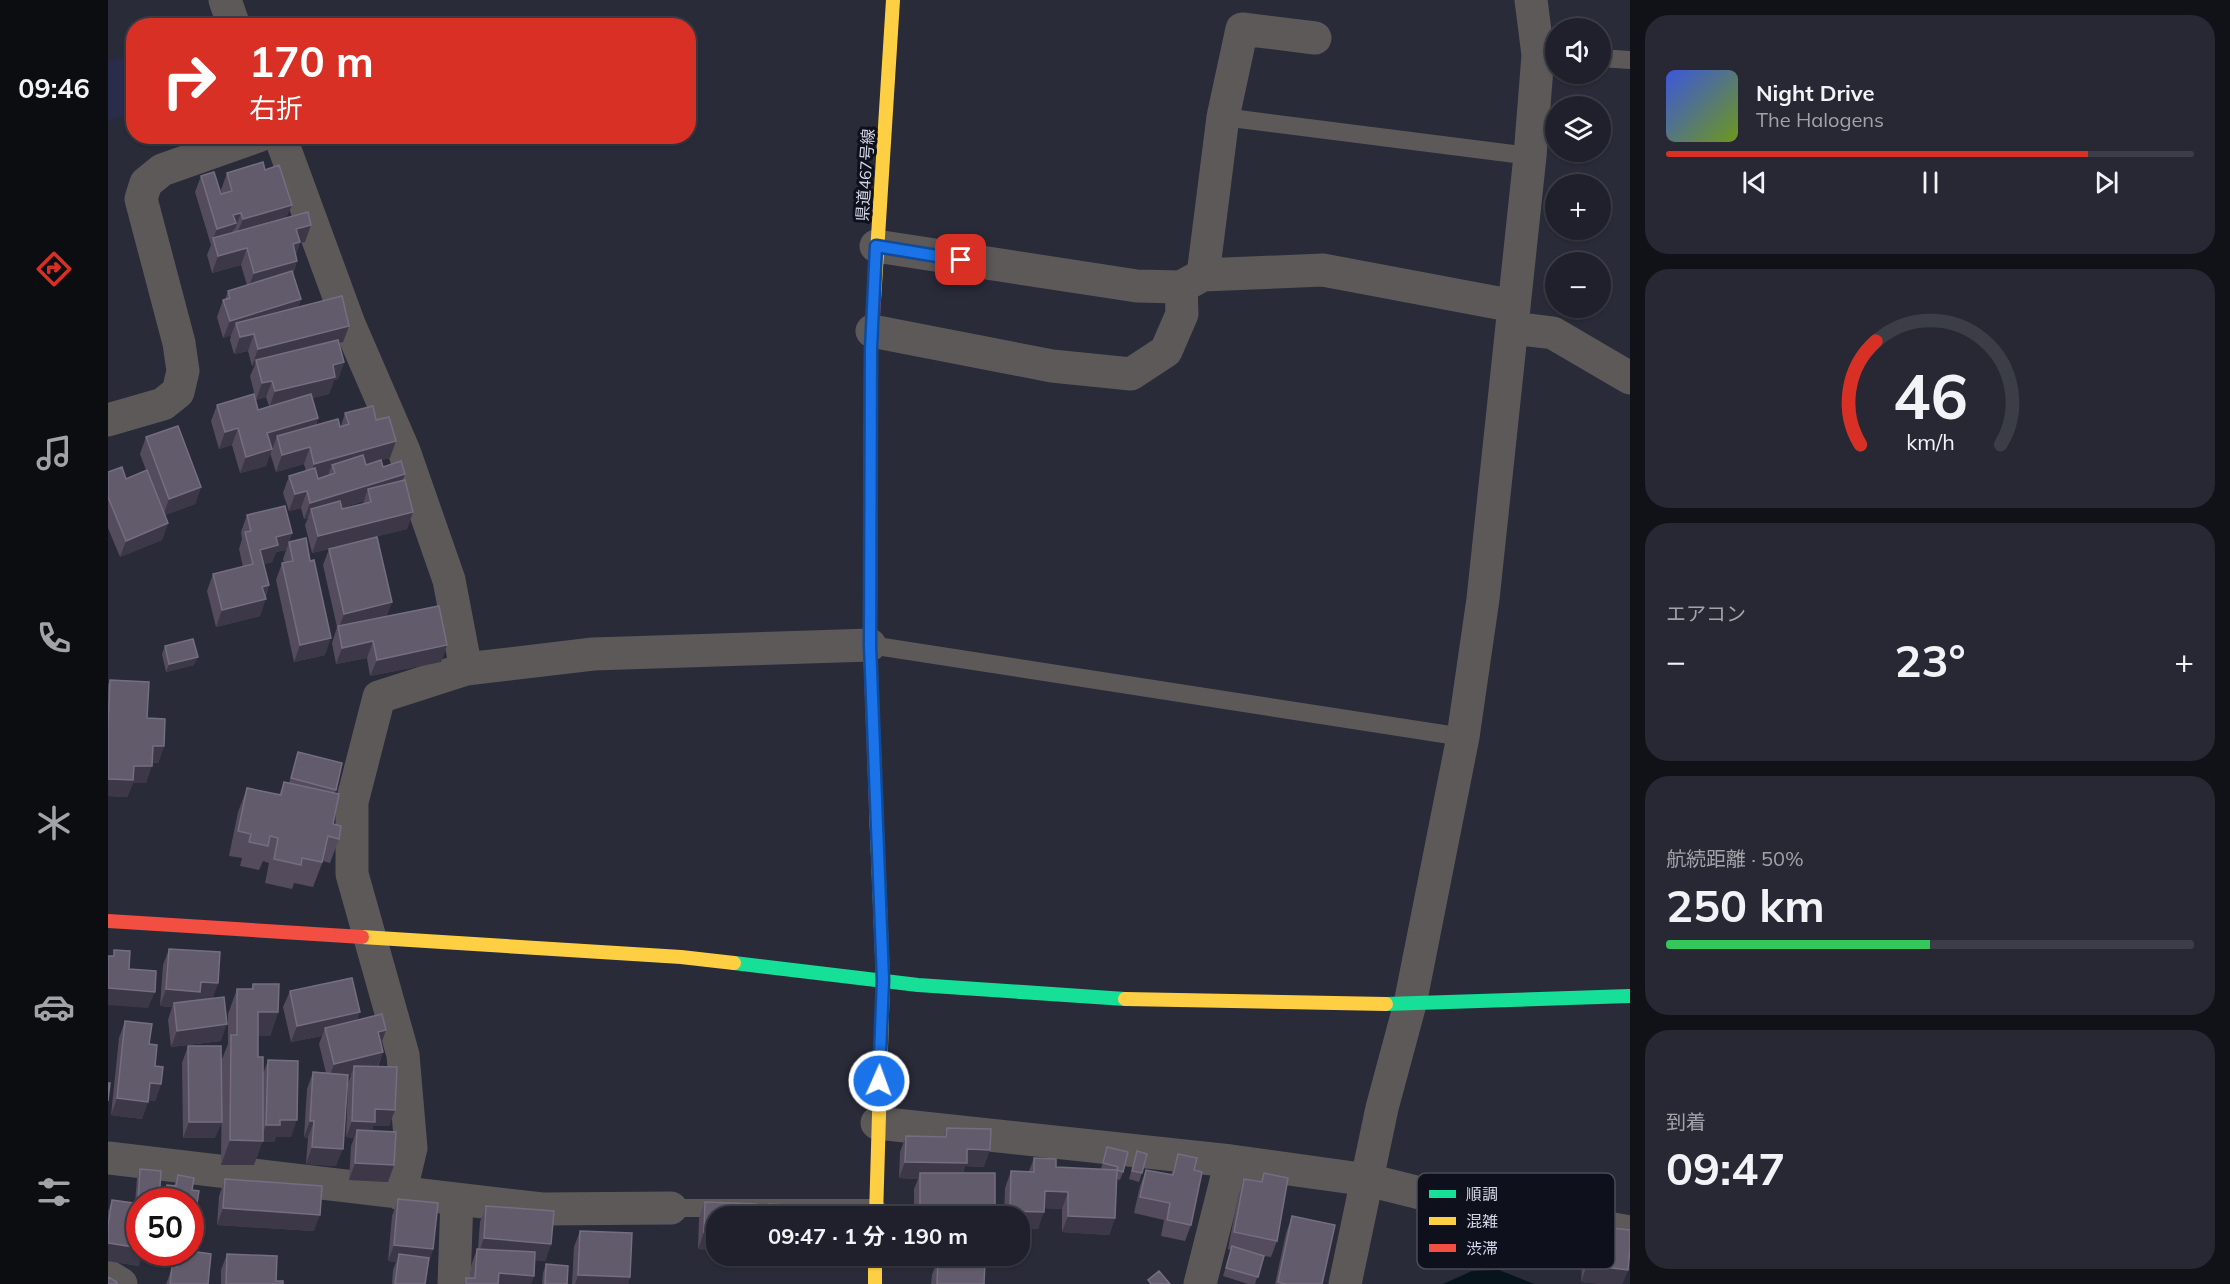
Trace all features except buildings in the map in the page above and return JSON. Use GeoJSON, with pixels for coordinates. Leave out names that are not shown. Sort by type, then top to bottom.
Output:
{"type":"FeatureCollection","features":[{"type":"Feature","properties":{"kind":"street"},"geometry":{"type":"LineString","coordinates":[[225,0],[231,18]]}},
{"type":"Feature","properties":{"kind":"street","name":"県道467号線"},"geometry":{"type":"LineString","coordinates":[[877,1206],[877,1123],[883,980],[870,645],[872,331],[892,0]]}},
{"type":"Feature","properties":{"kind":"street"},"geometry":{"type":"LineString","coordinates":[[1532,0],[1545,48]]}},
{"type":"Feature","properties":{"kind":"street"},"geometry":{"type":"LineString","coordinates":[[872,331],[1052,366],[1131,374],[1166,351],[1182,314],[1192,281],[1222,117],[1242,29],[1315,38]]}},
{"type":"Feature","properties":{"kind":"street"},"geometry":{"type":"LineString","coordinates":[[1345,1284],[1382,1108],[1410,1004],[1463,737],[1483,599],[1530,156],[1545,67]]}},
{"type":"Feature","properties":{"kind":"street"},"geometry":{"type":"LineString","coordinates":[[108,420],[163,404],[178,392],[183,371],[179,343],[141,200],[146,183],[162,170],[235,144]]}},
{"type":"Feature","properties":{"kind":"street"},"geometry":{"type":"LineString","coordinates":[[283,144],[350,324],[408,461],[449,580],[466,669]]}},
{"type":"Feature","properties":{"kind":"street"},"geometry":{"type":"LineString","coordinates":[[876,246],[1045,274],[1137,286],[1323,270],[1513,317],[1537,329],[1553,333],[1630,378]]}},
{"type":"Feature","properties":{"kind":"street"},"geometry":{"type":"LineString","coordinates":[[400,1194],[411,1148],[404,1055],[352,874],[352,802],[379,697],[466,669],[593,654],[870,645]]}},
{"type":"Feature","properties":{"kind":"street"},"geometry":{"type":"LineString","coordinates":[[108,921],[681,957],[883,980],[1118,999],[1410,1004],[1630,996]]}},
{"type":"Feature","properties":{"kind":"street"},"geometry":{"type":"LineString","coordinates":[[877,1123],[1231,1161],[1368,1180],[1417,1192]]}},
{"type":"Feature","properties":{"kind":"street"},"geometry":{"type":"LineString","coordinates":[[108,1158],[542,1209],[671,1208]]}},
{"type":"Feature","properties":{"kind":"street"},"geometry":{"type":"LineString","coordinates":[[1200,1284],[1231,1161]]}},
{"type":"Feature","properties":{"kind":"street"},"geometry":{"type":"LineString","coordinates":[[454,1284],[457,1199]]}},
{"type":"Feature","properties":{"kind":"street"},"geometry":{"type":"LineString","coordinates":[[1615,1229],[1630,1232]]}},
{"type":"Feature","properties":{"kind":"street"},"geometry":{"type":"LineString","coordinates":[[874,1284],[875,1266]]}},
{"type":"Feature","properties":{"kind":"street"},"geometry":{"type":"LineString","coordinates":[[108,1276],[121,1284]]}},
{"type":"Feature","properties":{"kind":"lane"},"geometry":{"type":"LineString","coordinates":[[1611,59],[1630,60]]}},
{"type":"Feature","properties":{"kind":"lane"},"geometry":{"type":"LineString","coordinates":[[1222,117],[1530,156]]}},
{"type":"Feature","properties":{"kind":"lane"},"geometry":{"type":"LineString","coordinates":[[870,645],[1463,737]]}},
{"type":"Feature","properties":{"kind":"lane"},"geometry":{"type":"LineString","coordinates":[[671,1208],[706,1209]]}},
{"type":"Feature","properties":{"kind":"shaded area"},"geometry":{"type":"Polygon","coordinates":[[[126,57],[126,116],[108,120],[108,61],[126,57]]]}},
{"type":"Feature","properties":{"kind":"shaded area"},"geometry":{"type":"Polygon","coordinates":[[[1499,1270],[1534,1284],[1443,1284],[1472,1271],[1499,1270]]]}},
{"type":"Feature","properties":{"kind":"traffic: fast"},"geometry":{"type":"LineString","coordinates":[[734,963],[918,985],[1125,999]]}},
{"type":"Feature","properties":{"kind":"traffic: fast"},"geometry":{"type":"LineString","coordinates":[[1386,1004],[1630,996]]}},
{"type":"Feature","properties":{"kind":"traffic: slow"},"geometry":{"type":"LineString","coordinates":[[874,300],[893,0]]}},
{"type":"Feature","properties":{"kind":"traffic: slow"},"geometry":{"type":"LineString","coordinates":[[876,807],[883,980],[876,1206]]}},
{"type":"Feature","properties":{"kind":"traffic: slow"},"geometry":{"type":"LineString","coordinates":[[362,937],[681,957],[734,963]]}},
{"type":"Feature","properties":{"kind":"traffic: slow"},"geometry":{"type":"LineString","coordinates":[[1125,999],[1386,1004]]}},
{"type":"Feature","properties":{"kind":"traffic: slow"},"geometry":{"type":"LineString","coordinates":[[875,1266],[875,1284]]}},
{"type":"Feature","properties":{"kind":"traffic: jam"},"geometry":{"type":"LineString","coordinates":[[874,300],[871,349],[870,645],[876,807]]}},
{"type":"Feature","properties":{"kind":"traffic: jam"},"geometry":{"type":"LineString","coordinates":[[108,921],[362,937]]}},
{"type":"Feature","properties":{"kind":"route"},"geometry":{"type":"LineString","coordinates":[[879,1081],[883,980],[870,645],[871,349],[876,246],[961,260]]}}]}
